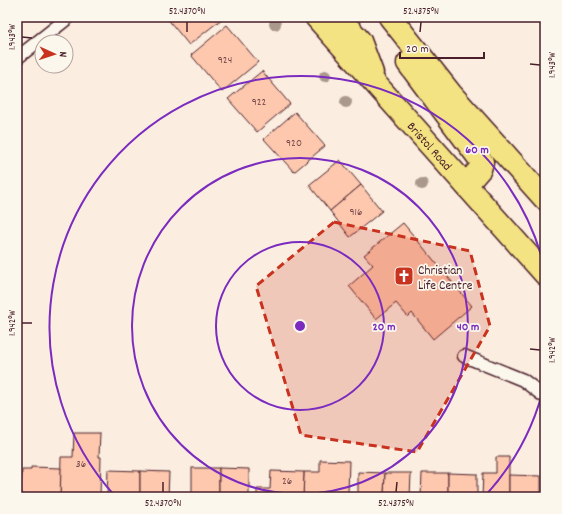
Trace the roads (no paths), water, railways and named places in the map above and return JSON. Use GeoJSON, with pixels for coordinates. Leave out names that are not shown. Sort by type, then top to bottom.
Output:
{"type":"FeatureCollection","features":[{"type":"Feature","properties":{"kind":"highway","name":"Bristol Road"},"geometry":{"type":"LineString","coordinates":[[316,17],[545,274]]}},
{"type":"Feature","properties":{"kind":"highway"},"geometry":{"type":"LineString","coordinates":[[339,17],[360,41],[367,56],[373,80]]}},
{"type":"Feature","properties":{"kind":"highway"},"geometry":{"type":"LineString","coordinates":[[392,18],[390,38],[482,162],[480,169],[466,185]]}},
{"type":"Feature","properties":{"kind":"highway"},"geometry":{"type":"LineString","coordinates":[[392,18],[452,94],[545,199]]}},
{"type":"Feature","properties":{"kind":"lane"},"geometry":{"type":"LineString","coordinates":[[17,58],[69,17]]}},
{"type":"Feature","properties":{"kind":"lane"},"geometry":{"type":"LineString","coordinates":[[464,356],[523,380],[545,397]]}},
{"type":"Feature","properties":{"kind":"place","name":"Christian Life Centre"},"geometry":{"type":"Point","coordinates":[404,276]}}]}
